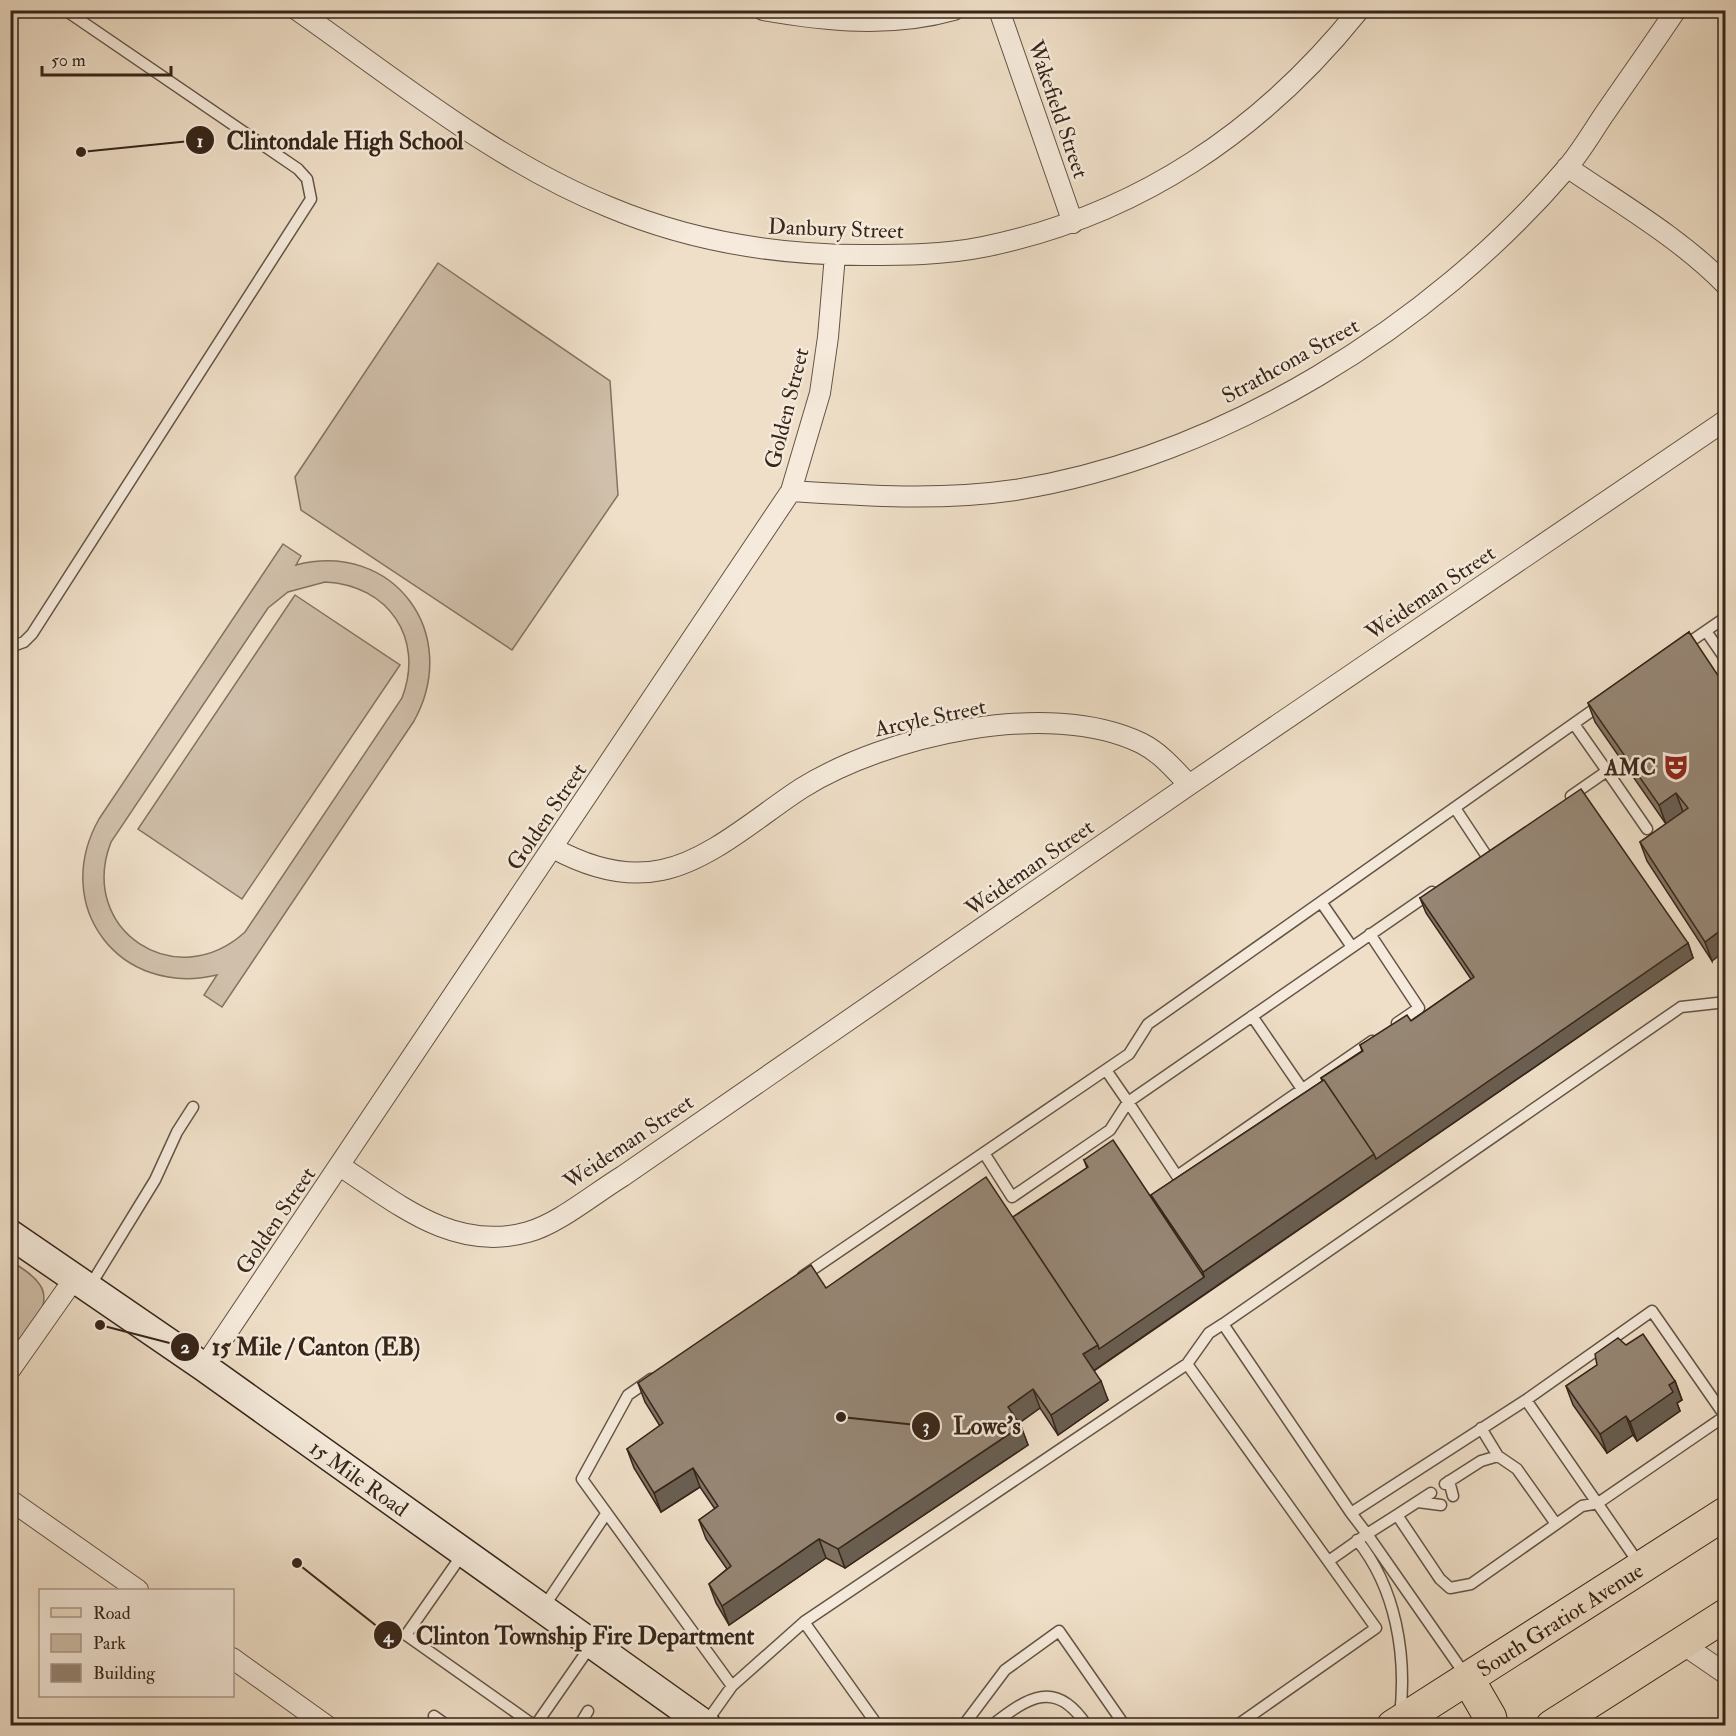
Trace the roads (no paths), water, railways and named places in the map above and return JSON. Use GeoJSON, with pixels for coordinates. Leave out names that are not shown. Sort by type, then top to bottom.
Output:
{"type":"FeatureCollection","features":[{"type":"Feature","properties":{"kind":"main road","name":"15 Mile Road"},"geometry":{"type":"LineString","coordinates":[[10,1234],[204,1367],[706,1725]]}},
{"type":"Feature","properties":{"kind":"main road","name":"South Gratiot Avenue"},"geometry":{"type":"LineString","coordinates":[[1396,1723],[1725,1513]]}},
{"type":"Feature","properties":{"kind":"main road"},"geometry":{"type":"LineString","coordinates":[[1552,1725],[1725,1615]]}},
{"type":"Feature","properties":{"kind":"main road"},"geometry":{"type":"LineString","coordinates":[[1468,1678],[1490,1717],[1492,1725]]}},
{"type":"Feature","properties":{"kind":"street","name":"Danbury Street"},"geometry":{"type":"LineString","coordinates":[[297,10],[489,143],[554,182],[606,206],[654,226],[707,240],[766,250],[834,255],[919,254],[980,247],[1073,223],[1186,167],[1253,120],[1308,70],[1359,10]]}},
{"type":"Feature","properties":{"kind":"street"},"geometry":{"type":"LineString","coordinates":[[763,10],[833,21],[900,21],[954,10]]}},
{"type":"Feature","properties":{"kind":"street","name":"Wakefield Street"},"geometry":{"type":"LineString","coordinates":[[999,10],[1073,223]]}},
{"type":"Feature","properties":{"kind":"street","name":"Strathcona Street"},"geometry":{"type":"LineString","coordinates":[[791,491],[897,498],[1016,489],[1096,471],[1201,434],[1329,371],[1410,316],[1516,223],[1568,167],[1676,10]]}},
{"type":"Feature","properties":{"kind":"street"},"geometry":{"type":"LineString","coordinates":[[1568,167],[1652,224],[1708,266],[1725,285]]}},
{"type":"Feature","properties":{"kind":"street","name":"Golden Street"},"geometry":{"type":"LineString","coordinates":[[204,1367],[554,848],[791,491],[820,393],[828,337],[834,255]]}},
{"type":"Feature","properties":{"kind":"street","name":"Weideman Street"},"geometry":{"type":"LineString","coordinates":[[340,1166],[433,1226],[465,1235],[498,1236],[528,1232],[552,1221],[623,1176],[1189,785],[1725,420]]}},
{"type":"Feature","properties":{"kind":"street","name":"Arcyle Street"},"geometry":{"type":"LineString","coordinates":[[554,848],[592,866],[628,873],[662,870],[692,860],[831,772],[896,746],[970,729],[1023,724],[1072,725],[1113,733],[1142,744],[1165,759],[1189,785]]}},
{"type":"Feature","properties":{"kind":"street"},"geometry":{"type":"LineString","coordinates":[[10,1370],[81,1284]]}},
{"type":"Feature","properties":{"kind":"street"},"geometry":{"type":"LineString","coordinates":[[10,1500],[137,1589]]}},
{"type":"Feature","properties":{"kind":"street"},"geometry":{"type":"LineString","coordinates":[[1681,1643],[1725,1674]]}},
{"type":"Feature","properties":{"kind":"street"},"geometry":{"type":"LineString","coordinates":[[234,1659],[327,1725]]}},
{"type":"Feature","properties":{"kind":"lane"},"geometry":{"type":"LineString","coordinates":[[10,647],[24,642],[32,634],[311,199],[307,179],[298,169],[65,10]]}},
{"type":"Feature","properties":{"kind":"lane"},"geometry":{"type":"LineString","coordinates":[[1677,651],[1725,617]]}},
{"type":"Feature","properties":{"kind":"lane"},"geometry":{"type":"LineString","coordinates":[[1706,631],[1725,660]]}},
{"type":"Feature","properties":{"kind":"lane"},"geometry":{"type":"LineString","coordinates":[[796,1281],[1129,1054],[1148,1024],[1611,697]]}},
{"type":"Feature","properties":{"kind":"lane"},"geometry":{"type":"LineString","coordinates":[[1574,724],[1647,829]]}},
{"type":"Feature","properties":{"kind":"lane"},"geometry":{"type":"LineString","coordinates":[[1560,803],[1606,771]]}},
{"type":"Feature","properties":{"kind":"lane"},"geometry":{"type":"LineString","coordinates":[[1455,808],[1490,851],[1476,861]]}},
{"type":"Feature","properties":{"kind":"lane"},"geometry":{"type":"LineString","coordinates":[[984,1153],[1012,1197],[1110,1130],[1128,1102],[1438,888]]}},
{"type":"Feature","properties":{"kind":"lane"},"geometry":{"type":"LineString","coordinates":[[1321,902],[1352,947]]}},
{"type":"Feature","properties":{"kind":"lane"},"geometry":{"type":"LineString","coordinates":[[1370,934],[1419,1008],[1389,1028]]}},
{"type":"Feature","properties":{"kind":"lane"},"geometry":{"type":"LineString","coordinates":[[706,1725],[732,1686],[804,1622],[1187,1364],[1209,1333],[1681,1007],[1725,1002]]}},
{"type":"Feature","properties":{"kind":"lane"},"geometry":{"type":"LineString","coordinates":[[1252,1016],[1302,1089]]}},
{"type":"Feature","properties":{"kind":"lane"},"geometry":{"type":"LineString","coordinates":[[1106,1070],[1177,1176],[1380,1035]]}},
{"type":"Feature","properties":{"kind":"lane"},"geometry":{"type":"LineString","coordinates":[[81,1284],[155,1180],[177,1132],[193,1107]]}},
{"type":"Feature","properties":{"kind":"lane"},"geometry":{"type":"LineString","coordinates":[[1351,1513],[1526,1400],[1652,1311],[1725,1416],[1598,1503],[1582,1506],[1471,1584],[1450,1588],[1440,1580],[1397,1515]]}},
{"type":"Feature","properties":{"kind":"lane"},"geometry":{"type":"LineString","coordinates":[[1223,1324],[1351,1513],[1390,1599],[1402,1673],[1396,1723]]}},
{"type":"Feature","properties":{"kind":"lane"},"geometry":{"type":"LineString","coordinates":[[1187,1364],[1330,1560],[1376,1628],[1236,1725]]}},
{"type":"Feature","properties":{"kind":"lane"},"geometry":{"type":"LineString","coordinates":[[657,1375],[628,1395],[582,1479],[732,1686]]}},
{"type":"Feature","properties":{"kind":"lane"},"geometry":{"type":"LineString","coordinates":[[1526,1400],[1641,1566]]}},
{"type":"Feature","properties":{"kind":"lane"},"geometry":{"type":"LineString","coordinates":[[1481,1428],[1498,1456],[1517,1469],[1556,1524]]}},
{"type":"Feature","properties":{"kind":"lane"},"geometry":{"type":"LineString","coordinates":[[1447,1486],[1481,1461],[1498,1456]]}},
{"type":"Feature","properties":{"kind":"lane"},"geometry":{"type":"LineString","coordinates":[[1330,1560],[1418,1502],[1434,1496]]}},
{"type":"Feature","properties":{"kind":"lane"},"geometry":{"type":"LineString","coordinates":[[542,1608],[606,1514]]}},
{"type":"Feature","properties":{"kind":"lane"},"geometry":{"type":"LineString","coordinates":[[1362,1537],[1468,1678]]}},
{"type":"Feature","properties":{"kind":"lane"},"geometry":{"type":"LineString","coordinates":[[464,1552],[406,1635],[535,1725],[592,1643]]}},
{"type":"Feature","properties":{"kind":"lane"},"geometry":{"type":"LineString","coordinates":[[804,1622],[878,1725]]}},
{"type":"Feature","properties":{"kind":"lane"},"geometry":{"type":"LineString","coordinates":[[963,1725],[1005,1670],[1059,1631],[1125,1725]]}},
{"type":"Feature","properties":{"kind":"lane"},"geometry":{"type":"LineString","coordinates":[[991,1725],[1020,1703],[1047,1695],[1060,1697],[1078,1711],[1087,1725]]}},
{"type":"Feature","properties":{"kind":"lane"},"geometry":{"type":"LineString","coordinates":[[579,1725],[588,1712]]}},
{"type":"Feature","properties":{"kind":"lane"},"geometry":{"type":"LineString","coordinates":[[434,1716],[448,1725]]}},
{"type":"Feature","properties":{"kind":"place","name":"Clintondale High School"},"geometry":{"type":"Point","coordinates":[81,152]}},
{"type":"Feature","properties":{"kind":"place","name":"AMC"},"geometry":{"type":"Point","coordinates":[1676,767]}},
{"type":"Feature","properties":{"kind":"place","name":"15 Mile / Canton (EB)"},"geometry":{"type":"Point","coordinates":[100,1325]}},
{"type":"Feature","properties":{"kind":"place","name":"Lowe's"},"geometry":{"type":"Point","coordinates":[841,1417]}},
{"type":"Feature","properties":{"kind":"place","name":"Clinton Township Fire Department"},"geometry":{"type":"Point","coordinates":[297,1563]}}]}
